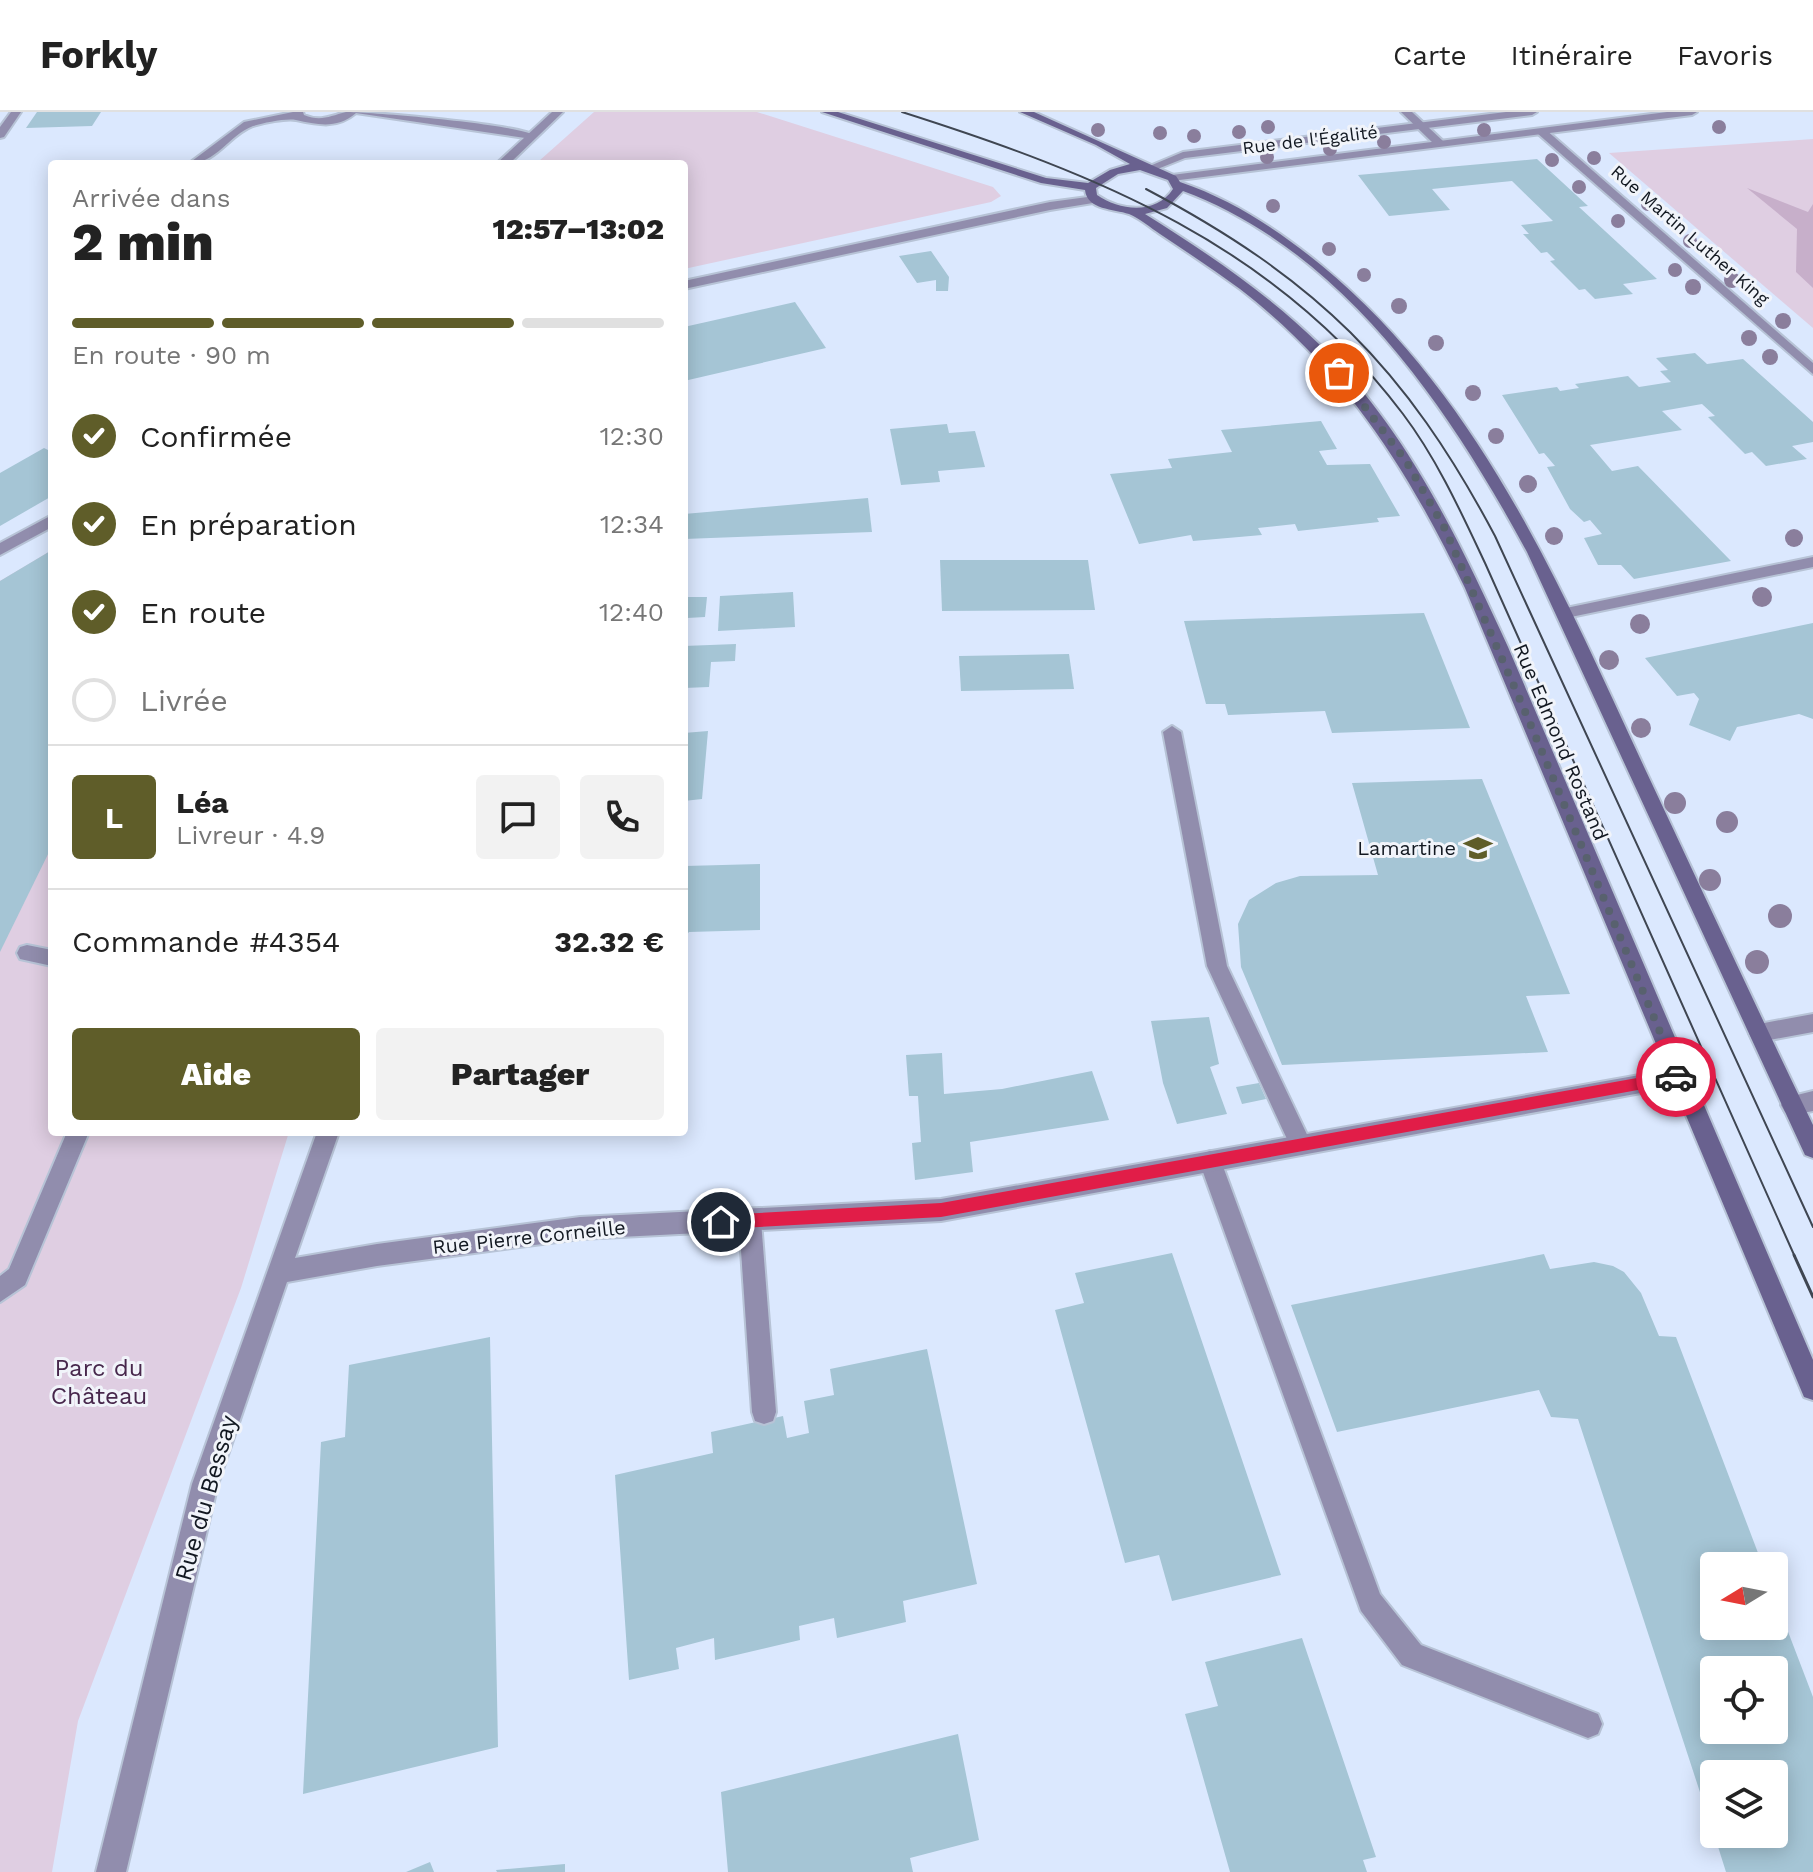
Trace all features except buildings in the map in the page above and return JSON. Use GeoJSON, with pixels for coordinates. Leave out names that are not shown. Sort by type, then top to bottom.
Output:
{"type":"FeatureCollection","features":[{"type":"Feature","properties":{"kind":"main road"},"geometry":{"type":"LineString","coordinates":[[827,112],[1045,181],[1090,187],[1119,169],[1146,167]]}},
{"type":"Feature","properties":{"kind":"main road"},"geometry":{"type":"LineString","coordinates":[[1025,112],[1100,143],[1263,225],[1333,278],[1394,339],[1419,369],[1496,477],[1566,613],[1759,1033],[1803,1103],[1813,1148]]}},
{"type":"Feature","properties":{"kind":"main road"},"geometry":{"type":"LineString","coordinates":[[1132,211],[1151,209],[1170,200],[1178,193],[1175,181]]}},
{"type":"Feature","properties":{"kind":"main road"},"geometry":{"type":"LineString","coordinates":[[1090,187],[1095,200]]}},
{"type":"Feature","properties":{"kind":"main road","name":"Rue Edmond Rostand"},"geometry":{"type":"LineString","coordinates":[[1095,200],[1112,209],[1132,211],[1233,277],[1298,332],[1339,373],[1406,461],[1444,527],[1474,595],[1813,1388]]}},
{"type":"Feature","properties":{"kind":"street"},"geometry":{"type":"LineString","coordinates":[[0,135],[16,112]]}},
{"type":"Feature","properties":{"kind":"street"},"geometry":{"type":"LineString","coordinates":[[199,160],[248,124],[298,114],[309,123],[323,123],[345,118],[352,112]]}},
{"type":"Feature","properties":{"kind":"street"},"geometry":{"type":"LineString","coordinates":[[361,112],[532,136]]}},
{"type":"Feature","properties":{"kind":"street"},"geometry":{"type":"LineString","coordinates":[[506,160],[558,112]]}},
{"type":"Feature","properties":{"kind":"street"},"geometry":{"type":"LineString","coordinates":[[1406,112],[1439,143]]}},
{"type":"Feature","properties":{"kind":"street","name":"Rue de l'Égalité"},"geometry":{"type":"LineString","coordinates":[[1146,167],[1183,155],[1532,112]]}},
{"type":"Feature","properties":{"kind":"street","name":"Rue de l'Égalité"},"geometry":{"type":"LineString","coordinates":[[1175,181],[1439,143],[1692,112]]}},
{"type":"Feature","properties":{"kind":"street","name":"Rue Martin Luther King"},"geometry":{"type":"LineString","coordinates":[[1541,131],[1813,370]]}},
{"type":"Feature","properties":{"kind":"street"},"geometry":{"type":"LineString","coordinates":[[688,284],[1035,209],[1095,200]]}},
{"type":"Feature","properties":{"kind":"street"},"geometry":{"type":"LineString","coordinates":[[0,550],[48,522]]}},
{"type":"Feature","properties":{"kind":"street"},"geometry":{"type":"LineString","coordinates":[[1566,613],[1813,562]]}},
{"type":"Feature","properties":{"kind":"street"},"geometry":{"type":"LineString","coordinates":[[1172,732],[1217,966],[1301,1145]]}},
{"type":"Feature","properties":{"kind":"street"},"geometry":{"type":"LineString","coordinates":[[27,953],[48,957]]}},
{"type":"Feature","properties":{"kind":"street"},"geometry":{"type":"LineString","coordinates":[[1759,1033],[1813,1023]]}},
{"type":"Feature","properties":{"kind":"street","name":"Rue Pierre Corneille"},"geometry":{"type":"LineString","coordinates":[[280,1272],[377,1255],[580,1228],[941,1210],[1679,1077]]}},
{"type":"Feature","properties":{"kind":"street"},"geometry":{"type":"LineString","coordinates":[[0,1291],[17,1277],[76,1136]]}},
{"type":"Feature","properties":{"kind":"street","name":"Rue du Bessay"},"geometry":{"type":"LineString","coordinates":[[111,1872],[205,1484],[327,1136]]}},
{"type":"Feature","properties":{"kind":"street"},"geometry":{"type":"LineString","coordinates":[[1210,1161],[1370,1602],[1412,1655],[1588,1724]]}},
{"type":"Feature","properties":{"kind":"street"},"geometry":{"type":"LineString","coordinates":[[750,1221],[764,1412]]}},
{"type":"Feature","properties":{"kind":"green space"},"geometry":{"type":"Polygon","coordinates":[[[594,112],[757,112],[993,187],[1001,196],[991,202],[688,268],[688,160],[540,160],[594,112]]]}},
{"type":"Feature","properties":{"kind":"green space"},"geometry":{"type":"Polygon","coordinates":[[[1813,139],[1813,328],[1609,153],[1813,139]]]}},
{"type":"Feature","properties":{"kind":"green space","name":"Parc du Château"},"geometry":{"type":"Polygon","coordinates":[[[48,552],[48,1136],[288,1136],[241,1288],[78,1721],[52,1872],[0,1872],[0,581],[48,552]]]}},
{"type":"Feature","properties":{"kind":"shaded area"},"geometry":{"type":"Polygon","coordinates":[[[1747,188],[1808,212],[1813,204],[1813,288],[1796,272],[1797,229],[1747,188]]]}},
{"type":"Feature","properties":{"kind":"tram line"},"geometry":{"type":"LineString","coordinates":[[902,112],[1045,162],[1113,190],[1178,223],[1240,261],[1299,304],[1353,355],[1403,414],[1438,467],[1485,563],[1795,1257]]}},
{"type":"Feature","properties":{"kind":"tram line"},"geometry":{"type":"LineString","coordinates":[[1146,189],[1260,257],[1350,332],[1390,375],[1461,476],[1495,536],[1813,1227]]}},
{"type":"Feature","properties":{"kind":"tram line"},"geometry":{"type":"LineString","coordinates":[[1794,1255],[1813,1297]]}},
{"type":"Feature","properties":{"kind":"way so far"},"geometry":{"type":"LineString","coordinates":[[1339,373],[1406,461],[1444,527],[1679,1077],[1676,1077]]}},
{"type":"Feature","properties":{"kind":"place","name":"Lamartine"},"geometry":{"type":"Point","coordinates":[1478,848]}},
{"type":"Feature","properties":{"kind":"route"},"geometry":{"type":"LineString","coordinates":[[721,1222],[941,1210],[1676,1077]]}}]}
